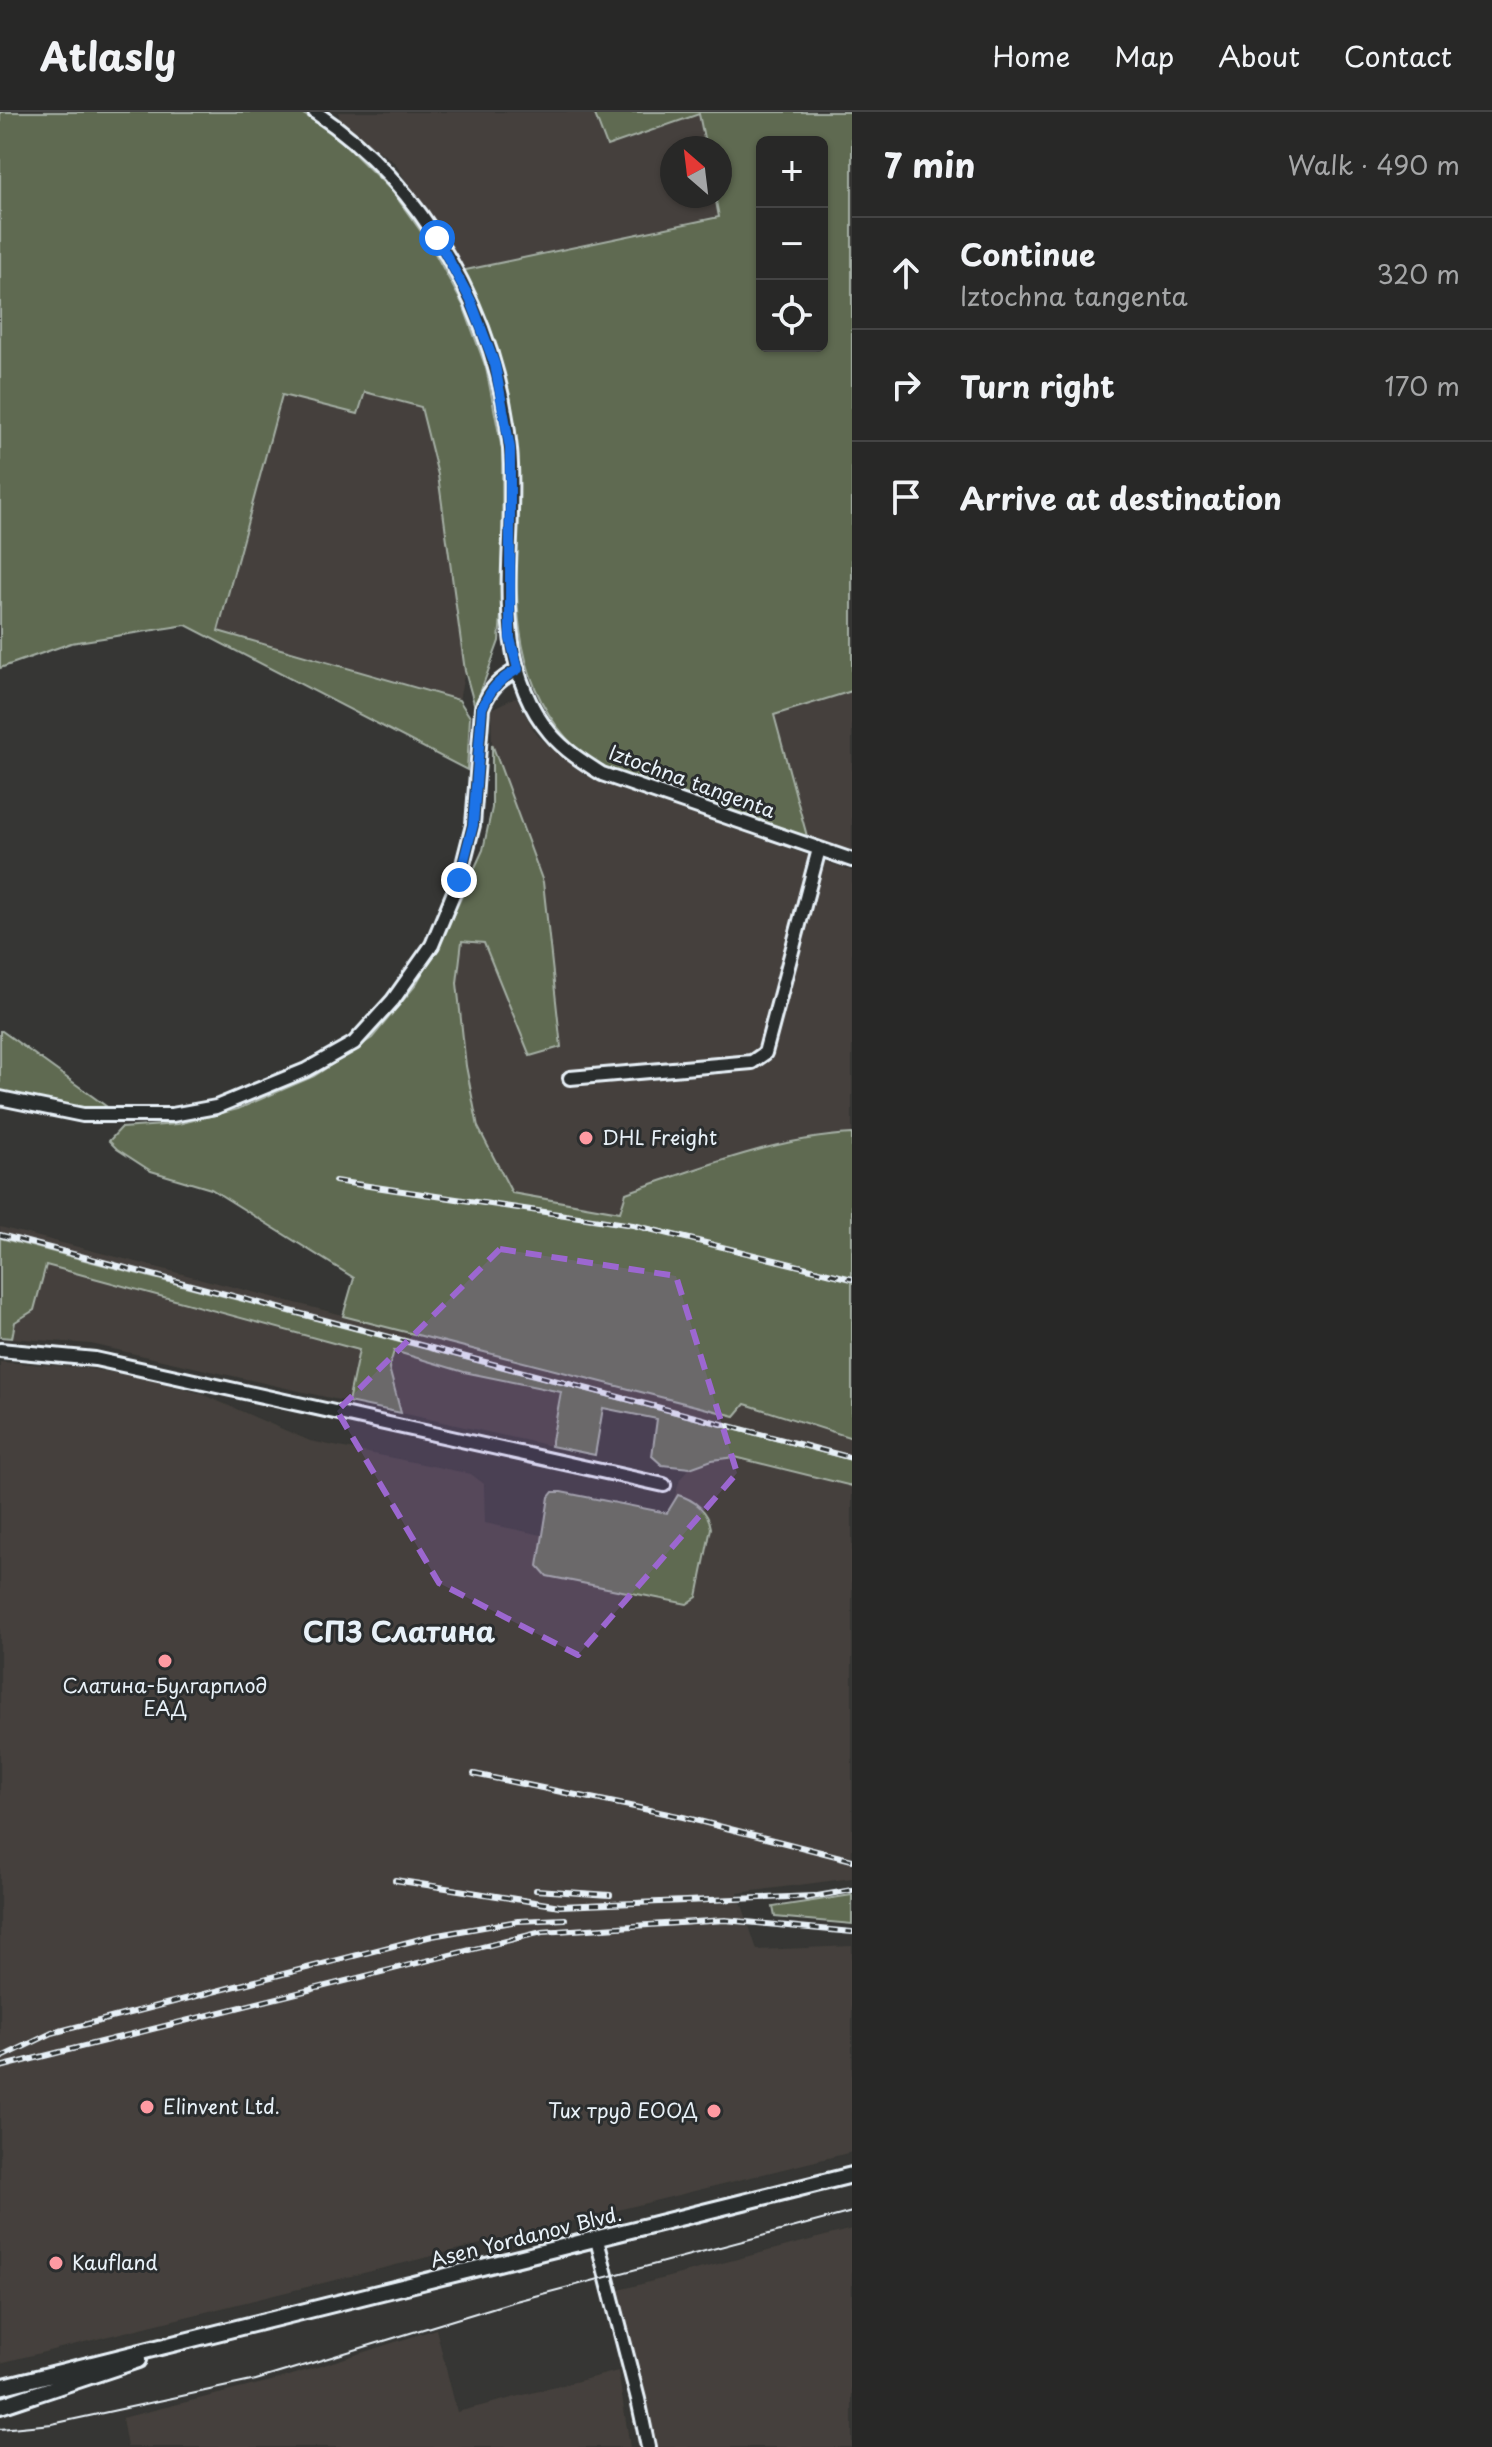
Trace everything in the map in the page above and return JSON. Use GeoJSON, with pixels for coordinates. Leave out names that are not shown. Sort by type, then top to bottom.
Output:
{"type":"FeatureCollection","features":[{"type":"Feature","properties":{"kind":"main road","name":"Asen Yordanov Blvd."},"geometry":{"type":"LineString","coordinates":[[0,2387],[852,2175]]}},
{"type":"Feature","properties":{"kind":"main road","name":"Asen Yordanov Blvd."},"geometry":{"type":"LineString","coordinates":[[0,2406],[210,2337]]}},
{"type":"Feature","properties":{"kind":"street","name":"Iztochna tangenta"},"geometry":{"type":"LineString","coordinates":[[315,112],[337,127],[398,186],[437,238],[471,301],[495,365],[510,448],[512,534],[509,624],[518,669],[529,698],[549,731],[573,755],[602,774],[852,860]]}},
{"type":"Feature","properties":{"kind":"street"},"geometry":{"type":"LineString","coordinates":[[0,1098],[83,1115],[172,1115],[216,1107],[306,1070],[354,1043],[393,1000],[432,945],[459,880],[473,825],[482,708],[499,680],[518,669]]}},
{"type":"Feature","properties":{"kind":"street"},"geometry":{"type":"LineString","coordinates":[[570,1078],[760,1059],[765,1053],[819,849]]}},
{"type":"Feature","properties":{"kind":"street"},"geometry":{"type":"LineString","coordinates":[[0,1350],[95,1359],[664,1485]]}},
{"type":"Feature","properties":{"kind":"street"},"geometry":{"type":"LineString","coordinates":[[597,2240],[648,2447]]}},
{"type":"Feature","properties":{"kind":"highlighted area"},"geometry":{"type":"Polygon","coordinates":[[[500,1249],[676,1276],[737,1473],[578,1655],[439,1583],[337,1411],[500,1249]]]}},
{"type":"Feature","properties":{"kind":"shaded area"},"geometry":{"type":"Polygon","coordinates":[[[338,112],[777,112],[764,136],[756,136],[756,151],[732,195],[732,136],[660,136],[660,208],[725,208],[720,217],[461,271],[395,163],[341,122],[338,112]]]}},
{"type":"Feature","properties":{"kind":"shaded area"},"geometry":{"type":"Polygon","coordinates":[[[364,392],[422,407],[438,475],[465,671],[459,700],[218,631],[282,395],[357,414],[364,392]]]}},
{"type":"Feature","properties":{"kind":"shaded area"},"geometry":{"type":"Polygon","coordinates":[[[852,691],[852,855],[808,840],[774,715],[852,691]]]}},
{"type":"Feature","properties":{"kind":"shaded area"},"geometry":{"type":"Polygon","coordinates":[[[516,697],[537,736],[587,776],[852,871],[852,1134],[819,1136],[620,1212],[512,1193],[478,1127],[466,1066],[457,983],[461,941],[483,942],[530,1056],[543,882],[492,744],[491,709],[516,697]]]}},
{"type":"Feature","properties":{"kind":"shaded area"},"geometry":{"type":"Polygon","coordinates":[[[0,1227],[735,1416],[744,1404],[852,1438],[852,1460],[0,1238],[0,1227]]]}},
{"type":"Feature","properties":{"kind":"shaded area"},"geometry":{"type":"Polygon","coordinates":[[[45,1265],[360,1350],[348,1402],[91,1344],[12,1338],[15,1322],[34,1309],[45,1265]]]}},
{"type":"Feature","properties":{"kind":"shaded area"},"geometry":{"type":"Polygon","coordinates":[[[394,1351],[464,1372],[561,1392],[551,1446],[401,1413],[389,1368],[394,1351]]]}},
{"type":"Feature","properties":{"kind":"shaded area"},"geometry":{"type":"Polygon","coordinates":[[[0,1362],[77,1367],[136,1376],[199,1393],[310,1441],[471,1474],[484,1484],[485,1523],[542,1535],[549,1497],[553,1492],[667,1513],[671,1510],[680,1479],[690,1468],[712,1460],[735,1457],[852,1486],[852,1878],[738,1893],[757,1950],[852,1946],[852,2152],[0,2363],[0,1362]]]}},
{"type":"Feature","properties":{"kind":"shaded area"},"geometry":{"type":"Polygon","coordinates":[[[852,2229],[852,2447],[648,2447],[611,2292],[852,2229]]]}},
{"type":"Feature","properties":{"kind":"shaded area"},"geometry":{"type":"Polygon","coordinates":[[[436,2329],[457,2412],[618,2371],[630,2447],[127,2447],[122,2418],[283,2378],[436,2329]]]}},
{"type":"Feature","properties":{"kind":"green space"},"geometry":{"type":"Polygon","coordinates":[[[0,112],[300,112],[333,133],[392,191],[430,244],[463,305],[486,368],[502,449],[503,589],[499,641],[475,707],[465,671],[438,475],[421,407],[365,392],[358,414],[282,395],[218,631],[459,700],[470,717],[467,770],[186,625],[71,643],[0,668],[0,112]]]}},
{"type":"Feature","properties":{"kind":"green space"},"geometry":{"type":"Polygon","coordinates":[[[594,112],[852,112],[852,691],[774,715],[808,840],[606,768],[575,747],[549,716],[533,682],[523,646],[518,608],[516,451],[510,404],[490,335],[461,271],[719,217],[717,208],[732,208],[732,136],[704,136],[699,114],[607,146],[594,112]]]}},
{"type":"Feature","properties":{"kind":"green space"},"geometry":{"type":"Polygon","coordinates":[[[492,744],[543,882],[561,1047],[530,1056],[484,943],[462,941],[457,983],[466,1066],[478,1127],[512,1193],[620,1212],[626,1193],[681,1174],[794,1141],[852,1134],[852,1438],[745,1404],[735,1416],[343,1316],[354,1278],[211,1189],[151,1171],[109,1141],[121,1128],[178,1124],[238,1109],[314,1076],[372,1038],[415,986],[444,935],[483,850],[492,808],[492,744]]]}},
{"type":"Feature","properties":{"kind":"green space"},"geometry":{"type":"Polygon","coordinates":[[[0,1031],[110,1109],[55,1105],[0,1093],[0,1031]]]}},
{"type":"Feature","properties":{"kind":"green space"},"geometry":{"type":"Polygon","coordinates":[[[0,1238],[852,1460],[852,1486],[735,1457],[712,1460],[690,1468],[662,1465],[652,1456],[657,1419],[603,1408],[595,1455],[551,1446],[561,1392],[464,1372],[394,1351],[389,1368],[401,1413],[348,1402],[359,1350],[46,1265],[34,1310],[15,1322],[12,1338],[0,1337],[0,1238]]]}},
{"type":"Feature","properties":{"kind":"green space"},"geometry":{"type":"Polygon","coordinates":[[[553,1492],[667,1513],[678,1495],[695,1503],[704,1511],[711,1528],[697,1597],[687,1604],[547,1576],[538,1566],[549,1497],[553,1492]]]}},
{"type":"Feature","properties":{"kind":"green space"},"geometry":{"type":"Polygon","coordinates":[[[852,1895],[852,1924],[775,1917],[773,1907],[852,1895]]]}},
{"type":"Feature","properties":{"kind":"tram line"},"geometry":{"type":"LineString","coordinates":[[0,2429],[52,2424],[256,2380],[512,2302],[852,2212]]}},
{"type":"Feature","properties":{"kind":"railway"},"geometry":{"type":"LineString","coordinates":[[335,1181],[633,1225],[852,1279]]}},
{"type":"Feature","properties":{"kind":"railway"},"geometry":{"type":"LineString","coordinates":[[0,1235],[852,1458]]}},
{"type":"Feature","properties":{"kind":"railway"},"geometry":{"type":"LineString","coordinates":[[474,1774],[683,1817],[852,1860]]}},
{"type":"Feature","properties":{"kind":"railway"},"geometry":{"type":"LineString","coordinates":[[395,1880],[560,1906],[814,1896]]}},
{"type":"Feature","properties":{"kind":"railway"},"geometry":{"type":"LineString","coordinates":[[536,1890],[610,1895]]}},
{"type":"Feature","properties":{"kind":"railway"},"geometry":{"type":"LineString","coordinates":[[806,1898],[852,1890]]}},
{"type":"Feature","properties":{"kind":"railway"},"geometry":{"type":"LineString","coordinates":[[0,2058],[52,2033],[432,1936],[518,1921],[565,1919]]}},
{"type":"Feature","properties":{"kind":"railway"},"geometry":{"type":"LineString","coordinates":[[0,2067],[542,1932],[725,1920],[852,1932]]}},
{"type":"Feature","properties":{"kind":"place","name":"DHL Freight"},"geometry":{"type":"Point","coordinates":[586,1138]}},
{"type":"Feature","properties":{"kind":"place","name":"Слатина-Булгарплод ЕАД"},"geometry":{"type":"Point","coordinates":[165,1661]}},
{"type":"Feature","properties":{"kind":"place","name":"Elinvent Ltd."},"geometry":{"type":"Point","coordinates":[147,2107]}},
{"type":"Feature","properties":{"kind":"place","name":"Тих труд ЕООД"},"geometry":{"type":"Point","coordinates":[714,2111]}},
{"type":"Feature","properties":{"kind":"place","name":"Kaufland"},"geometry":{"type":"Point","coordinates":[56,2263]}},
{"type":"Feature","properties":{"kind":"district","name":"СПЗ Слатина"},"geometry":{"type":"Point","coordinates":[399,1632]}},
{"type":"Feature","properties":{"kind":"route"},"geometry":{"type":"LineString","coordinates":[[437,238],[471,301],[495,365],[510,448],[510,638],[518,669],[499,680],[482,708],[473,825],[459,880]]}}]}
